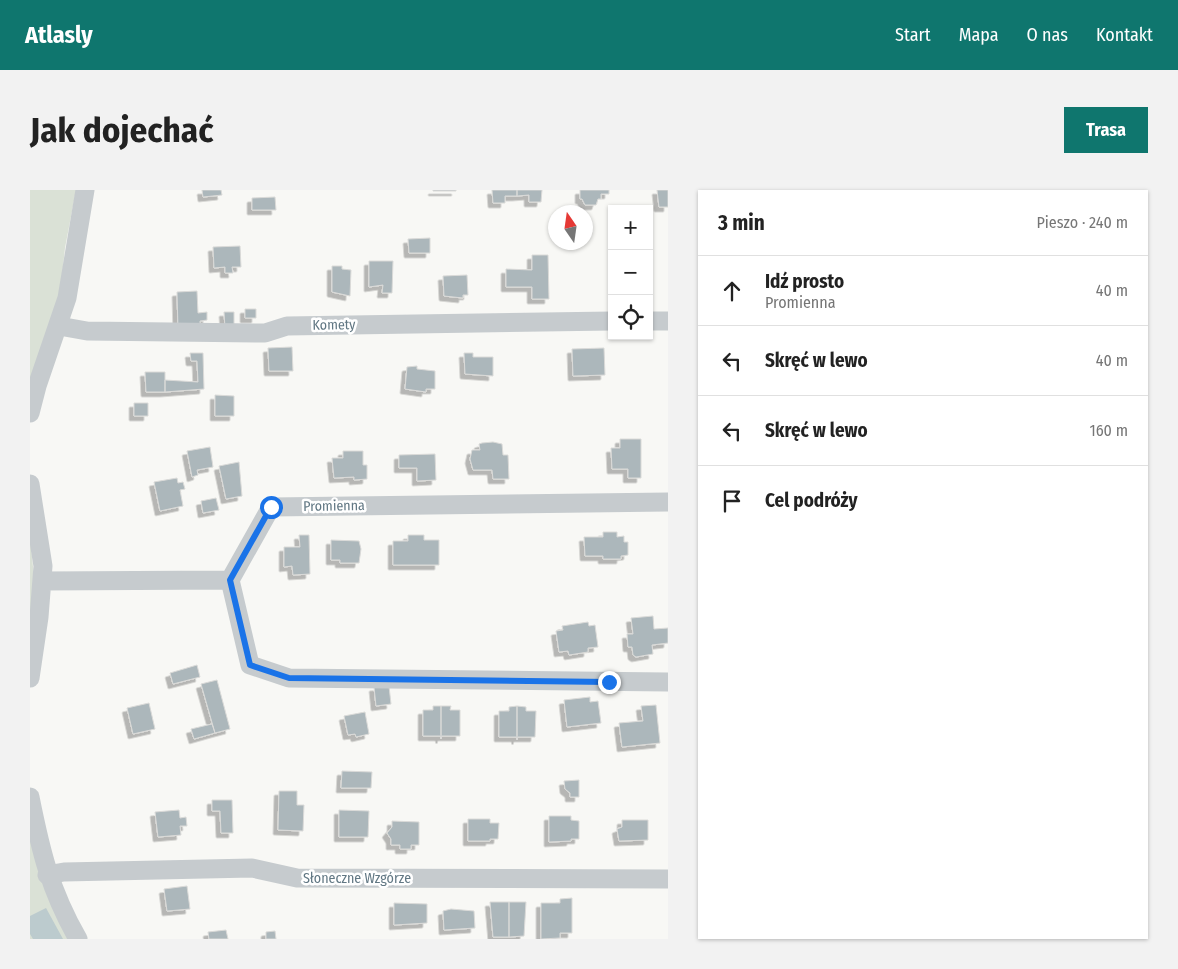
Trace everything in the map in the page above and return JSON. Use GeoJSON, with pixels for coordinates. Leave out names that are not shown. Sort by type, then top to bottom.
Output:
{"type":"FeatureCollection","features":[{"type":"Feature","properties":{"kind":"street"},"geometry":{"type":"LineString","coordinates":[[30,413],[36,386],[59,326],[72,273],[85,190]]}},
{"type":"Feature","properties":{"kind":"street"},"geometry":{"type":"LineString","coordinates":[[653,321],[668,321]]}},
{"type":"Feature","properties":{"kind":"street","name":"Komety"},"geometry":{"type":"LineString","coordinates":[[59,326],[87,331],[265,333],[287,326],[608,322]]}},
{"type":"Feature","properties":{"kind":"street"},"geometry":{"type":"LineString","coordinates":[[30,484],[41,547],[42,581],[30,678]]}},
{"type":"Feature","properties":{"kind":"street","name":"Promienna"},"geometry":{"type":"LineString","coordinates":[[230,580],[271,507],[668,502]]}},
{"type":"Feature","properties":{"kind":"street"},"geometry":{"type":"LineString","coordinates":[[42,581],[230,580],[250,665],[289,678],[668,682]]}},
{"type":"Feature","properties":{"kind":"street"},"geometry":{"type":"LineString","coordinates":[[30,797],[47,875],[63,912],[78,939]]}},
{"type":"Feature","properties":{"kind":"street","name":"Słoneczne Wzgórze"},"geometry":{"type":"LineString","coordinates":[[47,875],[64,872],[252,868],[297,878],[668,879]]}},
{"type":"Feature","properties":{"kind":"shaded area"},"geometry":{"type":"Polygon","coordinates":[[[30,190],[76,190],[65,248],[60,295],[30,379],[30,190]]]}},
{"type":"Feature","properties":{"kind":"shaded area"},"geometry":{"type":"Polygon","coordinates":[[[30,536],[35,587],[30,624],[30,536]]]}},
{"type":"Feature","properties":{"kind":"shaded area"},"geometry":{"type":"Polygon","coordinates":[[[30,829],[70,939],[30,939],[30,829]]]}},
{"type":"Feature","properties":{"kind":"shaded area"},"geometry":{"type":"Polygon","coordinates":[[[46,908],[63,939],[33,939],[30,934],[30,916],[46,908]]]}},
{"type":"Feature","properties":{"kind":"building"},"geometry":{"type":"Polygon","coordinates":[[[202,190],[221,190],[222,195],[203,197],[202,190]]]}},
{"type":"Feature","properties":{"kind":"building"},"geometry":{"type":"Polygon","coordinates":[[[456,190],[456,191],[433,191],[456,190]]]}},
{"type":"Feature","properties":{"kind":"building"},"geometry":{"type":"Polygon","coordinates":[[[492,190],[517,190],[517,196],[505,196],[505,203],[493,203],[492,190]]]}},
{"type":"Feature","properties":{"kind":"building"},"geometry":{"type":"Polygon","coordinates":[[[517,190],[542,190],[541,202],[529,202],[529,195],[517,196],[517,190]]]}},
{"type":"Feature","properties":{"kind":"building"},"geometry":{"type":"Polygon","coordinates":[[[580,190],[609,190],[609,194],[601,194],[601,199],[598,199],[596,205],[585,205],[582,199],[580,199],[580,190]]]}},
{"type":"Feature","properties":{"kind":"building"},"geometry":{"type":"Polygon","coordinates":[[[657,190],[668,190],[668,207],[659,207],[657,190]]]}},
{"type":"Feature","properties":{"kind":"building"},"geometry":{"type":"Polygon","coordinates":[[[275,197],[276,210],[252,210],[252,198],[275,197]]]}},
{"type":"Feature","properties":{"kind":"building"},"geometry":{"type":"Polygon","coordinates":[[[430,238],[430,253],[409,253],[408,239],[430,238]]]}},
{"type":"Feature","properties":{"kind":"building"},"geometry":{"type":"Polygon","coordinates":[[[240,246],[241,267],[232,267],[233,273],[225,273],[225,267],[214,268],[213,247],[240,246]]]}},
{"type":"Feature","properties":{"kind":"building"},"geometry":{"type":"Polygon","coordinates":[[[532,255],[548,255],[549,299],[532,299],[532,287],[506,287],[506,269],[532,270],[532,255]]]}},
{"type":"Feature","properties":{"kind":"building"},"geometry":{"type":"Polygon","coordinates":[[[369,261],[393,261],[392,293],[382,293],[383,285],[369,287],[369,261]]]}},
{"type":"Feature","properties":{"kind":"building"},"geometry":{"type":"Polygon","coordinates":[[[332,266],[342,266],[342,269],[351,270],[350,296],[332,292],[332,266]]]}},
{"type":"Feature","properties":{"kind":"building"},"geometry":{"type":"Polygon","coordinates":[[[467,275],[468,295],[463,295],[463,298],[444,296],[443,276],[467,275]]]}},
{"type":"Feature","properties":{"kind":"building"},"geometry":{"type":"Polygon","coordinates":[[[197,291],[198,313],[207,312],[207,320],[200,321],[200,328],[178,329],[177,292],[197,291]]]}},
{"type":"Feature","properties":{"kind":"building"},"geometry":{"type":"Polygon","coordinates":[[[245,309],[256,309],[256,318],[245,318],[245,309]]]}},
{"type":"Feature","properties":{"kind":"building"},"geometry":{"type":"Polygon","coordinates":[[[224,312],[234,312],[234,328],[225,328],[224,312]]]}},
{"type":"Feature","properties":{"kind":"building"},"geometry":{"type":"Polygon","coordinates":[[[292,347],[293,371],[269,371],[268,348],[292,347]]]}},
{"type":"Feature","properties":{"kind":"building"},"geometry":{"type":"Polygon","coordinates":[[[604,348],[605,375],[573,376],[572,349],[604,348]]]}},
{"type":"Feature","properties":{"kind":"building"},"geometry":{"type":"Polygon","coordinates":[[[190,353],[203,353],[204,389],[165,392],[165,380],[198,382],[197,361],[191,361],[190,353]]]}},
{"type":"Feature","properties":{"kind":"building"},"geometry":{"type":"Polygon","coordinates":[[[464,353],[473,353],[473,357],[493,357],[493,376],[465,374],[464,353]]]}},
{"type":"Feature","properties":{"kind":"building"},"geometry":{"type":"Polygon","coordinates":[[[417,366],[417,369],[435,371],[435,389],[426,389],[426,392],[405,389],[407,367],[417,366]]]}},
{"type":"Feature","properties":{"kind":"building"},"geometry":{"type":"Polygon","coordinates":[[[145,372],[165,372],[165,392],[146,392],[145,372]]]}},
{"type":"Feature","properties":{"kind":"building"},"geometry":{"type":"Polygon","coordinates":[[[215,395],[234,396],[234,416],[215,416],[215,395]]]}},
{"type":"Feature","properties":{"kind":"building"},"geometry":{"type":"Polygon","coordinates":[[[134,403],[148,403],[148,416],[134,416],[134,403]]]}},
{"type":"Feature","properties":{"kind":"building"},"geometry":{"type":"Polygon","coordinates":[[[620,439],[641,439],[641,478],[628,478],[628,469],[612,469],[611,448],[620,448],[620,439]]]}},
{"type":"Feature","properties":{"kind":"building"},"geometry":{"type":"Polygon","coordinates":[[[493,442],[502,444],[503,455],[508,455],[509,479],[493,479],[492,470],[473,470],[470,459],[472,450],[480,450],[479,444],[493,442]]]}},
{"type":"Feature","properties":{"kind":"building"},"geometry":{"type":"Polygon","coordinates":[[[210,447],[213,467],[197,470],[198,475],[192,477],[187,451],[210,447]]]}},
{"type":"Feature","properties":{"kind":"building"},"geometry":{"type":"Polygon","coordinates":[[[343,451],[363,451],[363,465],[367,465],[367,479],[354,480],[354,477],[334,478],[332,458],[343,458],[343,451]]]}},
{"type":"Feature","properties":{"kind":"building"},"geometry":{"type":"Polygon","coordinates":[[[435,454],[436,480],[417,481],[417,468],[399,468],[399,455],[435,454]]]}},
{"type":"Feature","properties":{"kind":"building"},"geometry":{"type":"Polygon","coordinates":[[[239,462],[242,496],[226,499],[219,466],[239,462]]]}},
{"type":"Feature","properties":{"kind":"building"},"geometry":{"type":"Polygon","coordinates":[[[177,478],[178,483],[183,482],[185,489],[180,490],[183,506],[160,511],[154,482],[177,478]]]}},
{"type":"Feature","properties":{"kind":"building"},"geometry":{"type":"Polygon","coordinates":[[[216,498],[219,510],[203,513],[201,501],[216,498]]]}},
{"type":"Feature","properties":{"kind":"building"},"geometry":{"type":"Polygon","coordinates":[[[603,532],[617,532],[617,537],[624,536],[624,542],[628,542],[628,555],[621,556],[621,559],[585,556],[584,537],[603,537],[603,532]]]}},
{"type":"Feature","properties":{"kind":"building"},"geometry":{"type":"Polygon","coordinates":[[[299,535],[309,535],[310,574],[293,575],[292,566],[284,567],[284,547],[300,547],[299,535]]]}},
{"type":"Feature","properties":{"kind":"building"},"geometry":{"type":"Polygon","coordinates":[[[408,535],[424,535],[424,540],[439,540],[439,565],[393,565],[393,541],[408,541],[408,535]]]}},
{"type":"Feature","properties":{"kind":"building"},"geometry":{"type":"Polygon","coordinates":[[[331,540],[359,541],[361,549],[359,563],[340,563],[340,560],[331,560],[331,540]]]}},
{"type":"Feature","properties":{"kind":"building"},"geometry":{"type":"Polygon","coordinates":[[[653,616],[654,629],[668,628],[668,643],[652,645],[653,654],[636,657],[633,655],[632,647],[628,647],[627,634],[633,634],[631,618],[653,616]]]}},
{"type":"Feature","properties":{"kind":"building"},"geometry":{"type":"Polygon","coordinates":[[[588,622],[589,626],[595,625],[598,647],[588,648],[588,652],[569,655],[568,651],[559,652],[556,631],[563,630],[562,626],[588,622]]]}},
{"type":"Feature","properties":{"kind":"building"},"geometry":{"type":"Polygon","coordinates":[[[197,665],[200,677],[173,684],[170,673],[197,665]]]}},
{"type":"Feature","properties":{"kind":"building"},"geometry":{"type":"Polygon","coordinates":[[[217,680],[230,729],[215,733],[201,684],[217,680]]]}},
{"type":"Feature","properties":{"kind":"building"},"geometry":{"type":"Polygon","coordinates":[[[389,686],[391,704],[376,706],[374,687],[389,686]]]}},
{"type":"Feature","properties":{"kind":"building"},"geometry":{"type":"Polygon","coordinates":[[[590,697],[590,702],[598,701],[601,723],[567,727],[564,700],[590,697]]]}},
{"type":"Feature","properties":{"kind":"building"},"geometry":{"type":"Polygon","coordinates":[[[149,703],[155,729],[133,734],[127,708],[149,703]]]}},
{"type":"Feature","properties":{"kind":"building"},"geometry":{"type":"Polygon","coordinates":[[[656,705],[660,743],[622,747],[619,723],[643,721],[641,706],[656,705]]]}},
{"type":"Feature","properties":{"kind":"building"},"geometry":{"type":"Polygon","coordinates":[[[433,706],[441,706],[441,739],[440,736],[423,736],[423,710],[433,710],[433,706]]]}},
{"type":"Feature","properties":{"kind":"building"},"geometry":{"type":"Polygon","coordinates":[[[441,706],[451,706],[450,710],[460,710],[460,736],[442,736],[441,739],[441,706]]]}},
{"type":"Feature","properties":{"kind":"building"},"geometry":{"type":"Polygon","coordinates":[[[517,706],[526,707],[526,711],[536,711],[535,737],[518,737],[517,740],[517,706]]]}},
{"type":"Feature","properties":{"kind":"building"},"geometry":{"type":"Polygon","coordinates":[[[517,706],[517,740],[516,737],[499,737],[499,711],[509,711],[509,707],[517,706]]]}},
{"type":"Feature","properties":{"kind":"building"},"geometry":{"type":"Polygon","coordinates":[[[365,712],[369,734],[356,737],[355,734],[348,735],[344,716],[365,712]]]}},
{"type":"Feature","properties":{"kind":"building"},"geometry":{"type":"Polygon","coordinates":[[[212,724],[215,733],[194,739],[191,729],[212,724]]]}},
{"type":"Feature","properties":{"kind":"building"},"geometry":{"type":"Polygon","coordinates":[[[342,771],[372,772],[371,788],[341,788],[342,771]]]}},
{"type":"Feature","properties":{"kind":"building"},"geometry":{"type":"Polygon","coordinates":[[[579,780],[579,797],[570,797],[570,793],[565,789],[564,781],[579,780]]]}},
{"type":"Feature","properties":{"kind":"building"},"geometry":{"type":"Polygon","coordinates":[[[279,791],[297,791],[297,805],[304,805],[303,831],[278,830],[279,791]]]}},
{"type":"Feature","properties":{"kind":"building"},"geometry":{"type":"Polygon","coordinates":[[[212,800],[232,800],[233,833],[221,833],[220,811],[212,811],[212,800]]]}},
{"type":"Feature","properties":{"kind":"building"},"geometry":{"type":"Polygon","coordinates":[[[179,810],[180,818],[186,817],[187,826],[180,826],[181,835],[158,837],[155,812],[179,810]]]}},
{"type":"Feature","properties":{"kind":"building"},"geometry":{"type":"Polygon","coordinates":[[[339,810],[369,811],[368,837],[339,837],[339,810]]]}},
{"type":"Feature","properties":{"kind":"building"},"geometry":{"type":"Polygon","coordinates":[[[549,816],[571,816],[571,820],[579,821],[579,839],[549,842],[549,816]]]}},
{"type":"Feature","properties":{"kind":"building"},"geometry":{"type":"Polygon","coordinates":[[[468,819],[490,819],[490,823],[499,823],[498,839],[468,841],[468,819]]]}},
{"type":"Feature","properties":{"kind":"building"},"geometry":{"type":"Polygon","coordinates":[[[622,820],[648,820],[648,840],[619,841],[617,829],[622,827],[622,820]]]}},
{"type":"Feature","properties":{"kind":"building"},"geometry":{"type":"Polygon","coordinates":[[[392,821],[419,822],[419,845],[411,845],[411,849],[400,849],[400,845],[391,845],[391,839],[387,833],[392,827],[392,821]]]}},
{"type":"Feature","properties":{"kind":"building"},"geometry":{"type":"Polygon","coordinates":[[[187,886],[190,909],[167,911],[164,889],[187,886]]]}},
{"type":"Feature","properties":{"kind":"building"},"geometry":{"type":"Polygon","coordinates":[[[572,898],[572,933],[560,933],[560,938],[541,939],[541,903],[560,903],[560,899],[572,898]]]}},
{"type":"Feature","properties":{"kind":"building"},"geometry":{"type":"Polygon","coordinates":[[[490,902],[509,902],[509,937],[493,937],[490,902]]]}},
{"type":"Feature","properties":{"kind":"building"},"geometry":{"type":"Polygon","coordinates":[[[509,902],[526,902],[524,936],[509,937],[509,902]]]}},
{"type":"Feature","properties":{"kind":"building"},"geometry":{"type":"Polygon","coordinates":[[[394,903],[427,904],[427,923],[394,925],[394,903]]]}},
{"type":"Feature","properties":{"kind":"building"},"geometry":{"type":"Polygon","coordinates":[[[451,909],[474,911],[475,928],[444,930],[443,911],[451,909]]]}},
{"type":"Feature","properties":{"kind":"building"},"geometry":{"type":"Polygon","coordinates":[[[226,930],[228,939],[209,939],[208,932],[226,930]]]}},
{"type":"Feature","properties":{"kind":"building"},"geometry":{"type":"Polygon","coordinates":[[[275,931],[276,939],[266,939],[266,932],[275,931]]]}},
{"type":"Feature","properties":{"kind":"route"},"geometry":{"type":"LineString","coordinates":[[271,507],[230,580],[250,665],[289,678],[609,682]]}}]}
